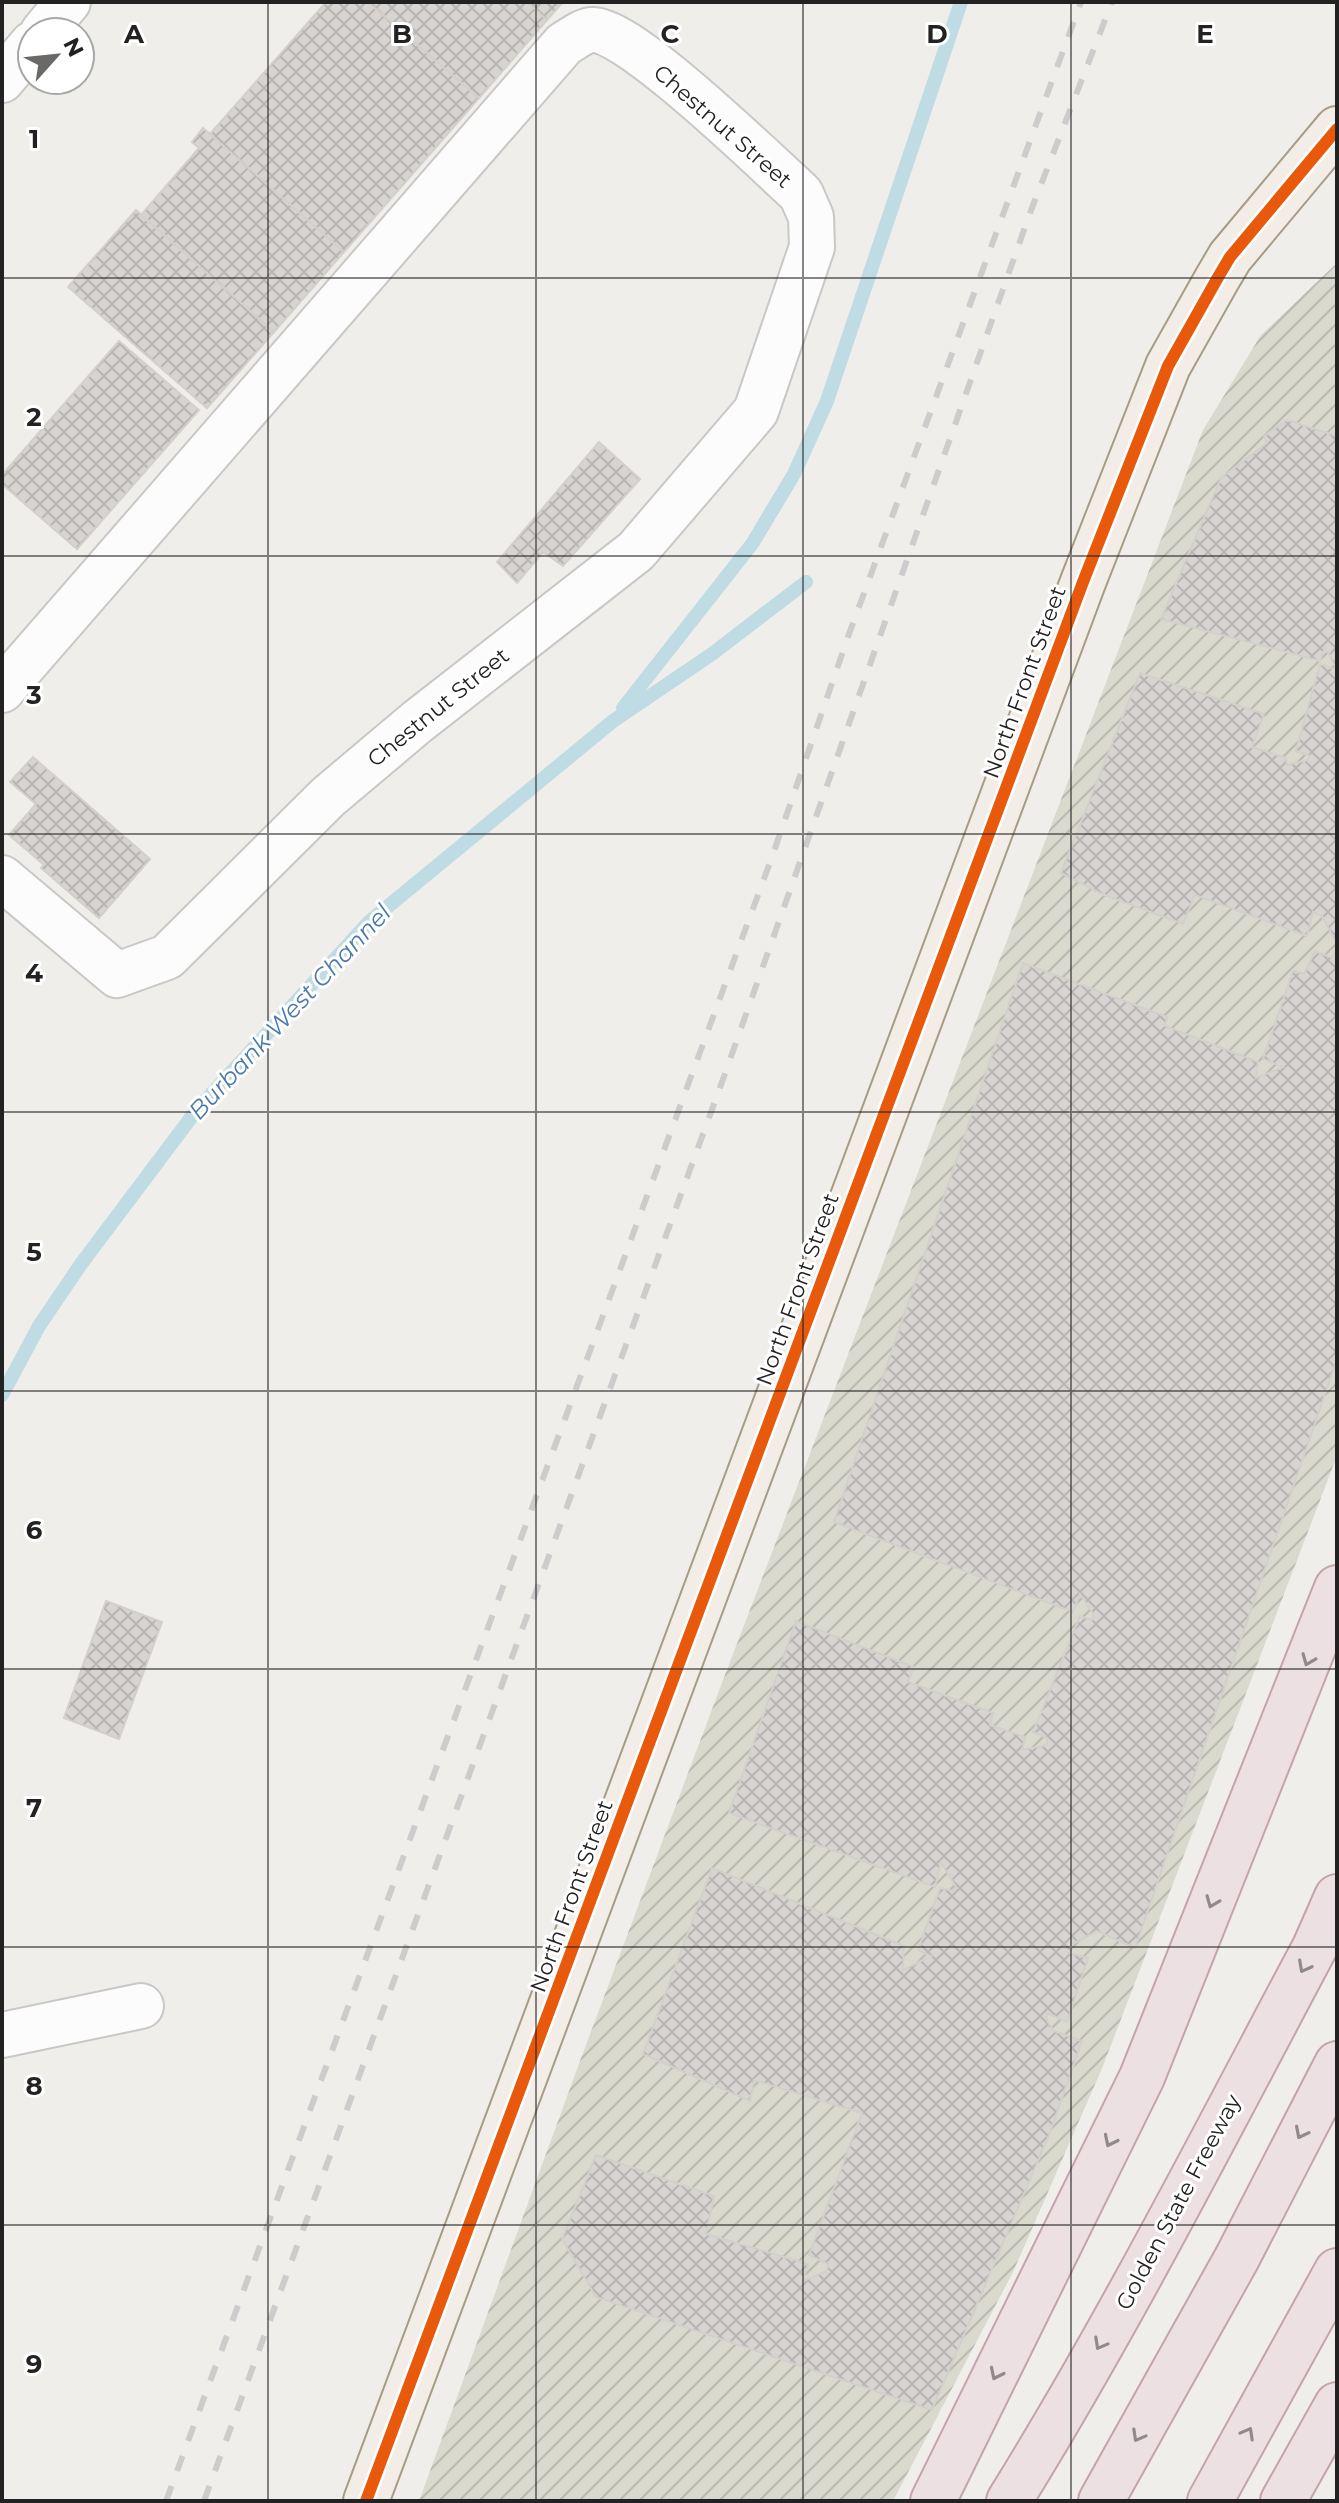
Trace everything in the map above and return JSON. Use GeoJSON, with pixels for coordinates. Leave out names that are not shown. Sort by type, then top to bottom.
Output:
{"type":"FeatureCollection","features":[{"type":"Feature","properties":{"kind":"highway"},"geometry":{"type":"LineString","coordinates":[[933,2501],[1142,2077],[1337,1588]]}},
{"type":"Feature","properties":{"kind":"highway","name":"Golden State Freeway"},"geometry":{"type":"LineString","coordinates":[[1009,2501],[1154,2248],[1315,1947],[1337,1897]]}},
{"type":"Feature","properties":{"kind":"highway"},"geometry":{"type":"LineString","coordinates":[[1101,2501],[1237,2258],[1337,2064]]}},
{"type":"Feature","properties":{"kind":"highway"},"geometry":{"type":"LineString","coordinates":[[1210,2501],[1337,2271]]}},
{"type":"Feature","properties":{"kind":"highway"},"geometry":{"type":"LineString","coordinates":[[1283,2501],[1337,2405]]}},
{"type":"Feature","properties":{"kind":"main road","name":"North Front Street"},"geometry":{"type":"LineString","coordinates":[[366,2501],[1071,611],[1168,366],[1230,257],[1337,129]]}},
{"type":"Feature","properties":{"kind":"street","name":"Chestnut Street"},"geometry":{"type":"LineString","coordinates":[[2,690],[564,44],[591,30],[607,33],[683,85],[801,194],[811,217],[812,247],[756,411],[636,551],[417,722],[328,797],[167,957],[117,975],[2,878]]}},
{"type":"Feature","properties":{"kind":"street"},"geometry":{"type":"LineString","coordinates":[[2,80],[16,63]]}},
{"type":"Feature","properties":{"kind":"street"},"geometry":{"type":"LineString","coordinates":[[2,2035],[141,2006]]}},
{"type":"Feature","properties":{"kind":"shaded area"},"geometry":{"type":"Polygon","coordinates":[[[1337,263],[1337,1456],[1103,2066],[1013,2272],[893,2501],[419,2501],[723,1680],[1203,430],[1261,335],[1337,263]]]}},
{"type":"Feature","properties":{"kind":"building"},"geometry":{"type":"Polygon","coordinates":[[[326,2],[368,2],[479,98],[344,252],[210,134],[326,2]]]}},
{"type":"Feature","properties":{"kind":"building"},"geometry":{"type":"Polygon","coordinates":[[[368,2],[527,2],[547,20],[479,98],[368,2]]]}},
{"type":"Feature","properties":{"kind":"building"},"geometry":{"type":"Polygon","coordinates":[[[527,2],[563,2],[547,20],[527,2]]]}},
{"type":"Feature","properties":{"kind":"building"},"geometry":{"type":"Polygon","coordinates":[[[203,128],[344,252],[274,332],[141,215],[199,148],[192,142],[203,128]]]}},
{"type":"Feature","properties":{"kind":"building"},"geometry":{"type":"Polygon","coordinates":[[[136,210],[274,332],[207,408],[68,287],[136,210]]]}},
{"type":"Feature","properties":{"kind":"building"},"geometry":{"type":"Polygon","coordinates":[[[119,341],[199,410],[77,549],[2,484],[2,475],[119,341]]]}},
{"type":"Feature","properties":{"kind":"building"},"geometry":{"type":"Polygon","coordinates":[[[1287,420],[1337,436],[1337,670],[1325,647],[1320,661],[1161,619],[1221,478],[1267,443],[1264,436],[1287,420]]]}},
{"type":"Feature","properties":{"kind":"building"},"geometry":{"type":"Polygon","coordinates":[[[599,442],[640,479],[563,566],[543,552],[517,583],[497,562],[599,442]]]}},
{"type":"Feature","properties":{"kind":"building"},"geometry":{"type":"Polygon","coordinates":[[[1320,664],[1337,670],[1337,944],[1322,916],[1313,912],[1307,936],[1195,895],[1183,924],[1102,894],[1061,873],[1140,673],[1264,714],[1252,747],[1286,758],[1287,765],[1308,760],[1310,756],[1296,751],[1320,664]]]}},
{"type":"Feature","properties":{"kind":"building"},"geometry":{"type":"Polygon","coordinates":[[[33,757],[150,859],[99,918],[41,868],[44,865],[9,835],[36,804],[10,782],[33,757]]]}},
{"type":"Feature","properties":{"kind":"building"},"geometry":{"type":"Polygon","coordinates":[[[1337,949],[1337,1359],[1135,1948],[1097,1931],[1073,1944],[1069,1953],[1088,1958],[1067,2022],[1047,2013],[1046,2019],[1054,2031],[1082,2041],[1049,2135],[932,2410],[596,2297],[562,2239],[596,2155],[714,2196],[706,2234],[808,2264],[803,2281],[827,2271],[828,2264],[809,2255],[862,2113],[754,2080],[750,2101],[643,2054],[712,1868],[904,1946],[903,1970],[931,1956],[918,1950],[940,1888],[953,1891],[956,1887],[941,1862],[935,1887],[729,1813],[796,1621],[914,1667],[908,1682],[993,1713],[990,1725],[1025,1737],[1022,1750],[1047,1745],[1047,1738],[1033,1732],[1080,1616],[1092,1620],[1094,1615],[1080,1594],[1073,1612],[834,1522],[1023,963],[1167,1017],[1165,1026],[1258,1062],[1256,1078],[1283,1067],[1263,1059],[1293,971],[1304,974],[1315,951],[1332,958],[1337,949]]]}},
{"type":"Feature","properties":{"kind":"building"},"geometry":{"type":"Polygon","coordinates":[[[106,1601],[162,1622],[119,1739],[64,1718],[106,1601]]]}},
{"type":"Feature","properties":{"kind":"waterway"},"geometry":{"type":"LineString","coordinates":[[623,708],[752,544],[794,474],[827,401],[961,2]]}},
{"type":"Feature","properties":{"kind":"waterway","name":"Burbank West Channel"},"geometry":{"type":"LineString","coordinates":[[2,1395],[39,1326],[81,1264],[196,1111],[369,922],[613,721],[712,654],[806,582]]}},
{"type":"Feature","properties":{"kind":"railway"},"geometry":{"type":"LineString","coordinates":[[166,2501],[772,857],[849,634],[1081,2]]}},
{"type":"Feature","properties":{"kind":"railway"},"geometry":{"type":"LineString","coordinates":[[204,2501],[722,1082],[1030,213],[1112,2]]}},
{"type":"Feature","properties":{"kind":"cycle path"},"geometry":{"type":"LineString","coordinates":[[366,2501],[1083,582],[1168,366],[1230,257],[1337,129]]}}]}
